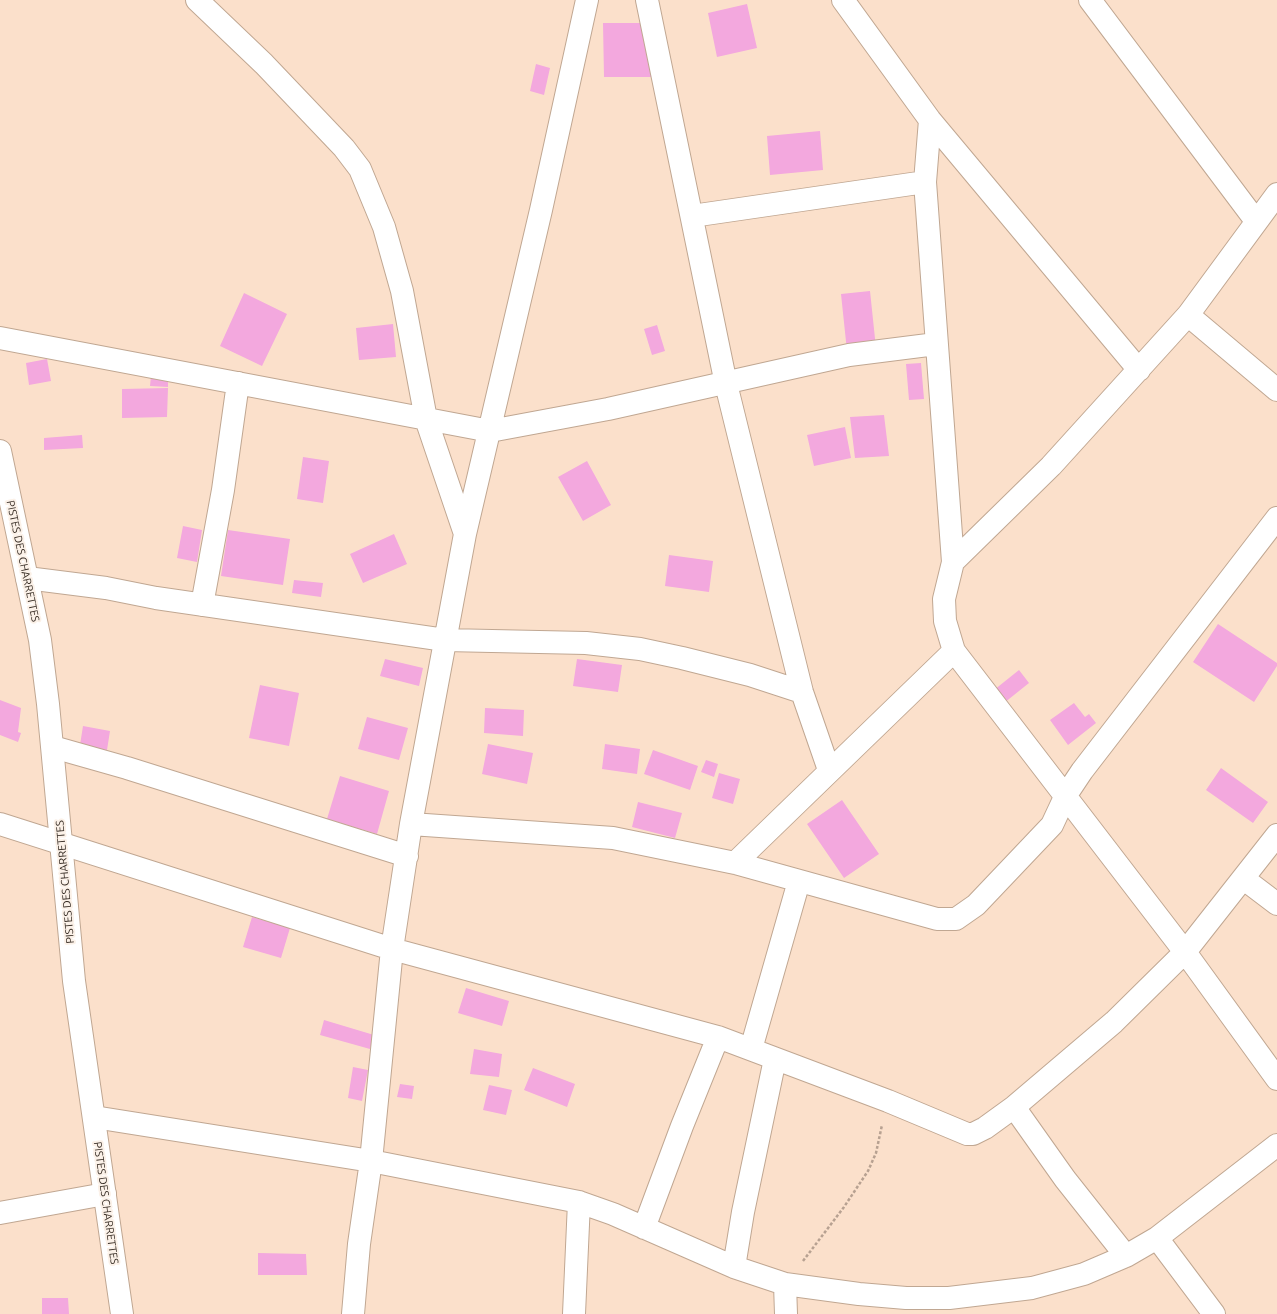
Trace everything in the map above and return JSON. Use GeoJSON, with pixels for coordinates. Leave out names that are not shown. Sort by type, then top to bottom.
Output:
{"type":"FeatureCollection","features":[{"type":"Feature","properties":{"kind":"street"},"geometry":{"type":"LineString","coordinates":[[197,0],[264,64],[344,148],[360,169],[384,228],[402,291],[426,419],[465,534]]}},
{"type":"Feature","properties":{"kind":"street"},"geometry":{"type":"LineString","coordinates":[[352,1314],[359,1244],[371,1161],[392,950],[411,824],[465,534],[490,431],[587,0]]}},
{"type":"Feature","properties":{"kind":"street"},"geometry":{"type":"LineString","coordinates":[[647,0],[726,384],[802,692],[829,770]]}},
{"type":"Feature","properties":{"kind":"street"},"geometry":{"type":"LineString","coordinates":[[843,0],[930,120],[1139,370]]}},
{"type":"Feature","properties":{"kind":"street"},"geometry":{"type":"LineString","coordinates":[[1090,0],[1256,221]]}},
{"type":"Feature","properties":{"kind":"street"},"geometry":{"type":"LineString","coordinates":[[930,120],[925,182],[953,562],[944,599],[945,621],[954,651],[1185,952],[1277,1079]]}},
{"type":"Feature","properties":{"kind":"street"},"geometry":{"type":"LineString","coordinates":[[692,216],[925,182]]}},
{"type":"Feature","properties":{"kind":"street"},"geometry":{"type":"LineString","coordinates":[[953,562],[1050,466],[1188,315],[1277,194]]}},
{"type":"Feature","properties":{"kind":"street"},"geometry":{"type":"LineString","coordinates":[[1188,315],[1277,390]]}},
{"type":"Feature","properties":{"kind":"street"},"geometry":{"type":"LineString","coordinates":[[0,338],[490,431],[608,409],[726,384],[848,355],[936,344]]}},
{"type":"Feature","properties":{"kind":"street"},"geometry":{"type":"LineString","coordinates":[[202,604],[223,490],[238,383]]}},
{"type":"Feature","properties":{"kind":"street","name":"PISTES DES CHARRETTES"},"geometry":{"type":"LineString","coordinates":[[0,451],[8,518],[27,578],[40,640],[53,747],[74,981],[122,1314]]}},
{"type":"Feature","properties":{"kind":"street"},"geometry":{"type":"LineString","coordinates":[[411,824],[613,838],[735,863],[937,919],[956,919],[976,905],[1052,826],[1066,795],[1082,771],[1277,518]]}},
{"type":"Feature","properties":{"kind":"street"},"geometry":{"type":"LineString","coordinates":[[27,578],[106,588],[156,598],[445,640],[586,643],[640,649],[682,658],[750,676],[802,692]]}},
{"type":"Feature","properties":{"kind":"street"},"geometry":{"type":"LineString","coordinates":[[735,863],[829,770],[954,651]]}},
{"type":"Feature","properties":{"kind":"street"},"geometry":{"type":"LineString","coordinates":[[53,747],[127,768],[407,856]]}},
{"type":"Feature","properties":{"kind":"street"},"geometry":{"type":"LineString","coordinates":[[0,824],[392,950],[718,1037],[888,1101],[967,1134],[973,1134],[985,1128],[1014,1108],[1114,1022],[1185,952],[1244,879],[1277,835]]}},
{"type":"Feature","properties":{"kind":"street"},"geometry":{"type":"LineString","coordinates":[[1244,879],[1277,904]]}},
{"type":"Feature","properties":{"kind":"street"},"geometry":{"type":"LineString","coordinates":[[751,1049],[799,880]]}},
{"type":"Feature","properties":{"kind":"street"},"geometry":{"type":"LineString","coordinates":[[644,1228],[682,1126],[718,1037]]}},
{"type":"Feature","properties":{"kind":"street"},"geometry":{"type":"LineString","coordinates":[[734,1267],[743,1212],[775,1059]]}},
{"type":"Feature","properties":{"kind":"street"},"geometry":{"type":"LineString","coordinates":[[1014,1108],[1065,1179],[1126,1256]]}},
{"type":"Feature","properties":{"kind":"street"},"geometry":{"type":"LineString","coordinates":[[94,1117],[371,1161],[579,1202],[613,1214],[734,1267],[785,1284],[906,1298],[949,1298],[1032,1288],[1084,1274],[1126,1256],[1157,1238],[1277,1144]]}},
{"type":"Feature","properties":{"kind":"street"},"geometry":{"type":"LineString","coordinates":[[0,1213],[105,1194]]}},
{"type":"Feature","properties":{"kind":"street"},"geometry":{"type":"LineString","coordinates":[[574,1314],[579,1202]]}},
{"type":"Feature","properties":{"kind":"street"},"geometry":{"type":"LineString","coordinates":[[1157,1238],[1214,1314]]}},
{"type":"Feature","properties":{"kind":"street"},"geometry":{"type":"LineString","coordinates":[[785,1284],[786,1314]]}},
{"type":"Feature","properties":{"kind":"path"},"geometry":{"type":"LineString","coordinates":[[785,1284],[844,1208],[868,1171],[876,1153],[888,1101]]}},
{"type":"Feature","properties":{"kind":"building"},"geometry":{"type":"Polygon","coordinates":[[[747,4],[757,48],[717,57],[708,13],[747,4]]]}},
{"type":"Feature","properties":{"kind":"building"},"geometry":{"type":"Polygon","coordinates":[[[603,23],[648,23],[654,77],[604,77],[603,23]]]}},
{"type":"Feature","properties":{"kind":"building"},"geometry":{"type":"Polygon","coordinates":[[[536,64],[550,68],[544,95],[530,91],[536,64]]]}},
{"type":"Feature","properties":{"kind":"building"},"geometry":{"type":"Polygon","coordinates":[[[820,131],[823,170],[770,175],[767,136],[820,131]]]}},
{"type":"Feature","properties":{"kind":"building"},"geometry":{"type":"Polygon","coordinates":[[[870,291],[876,348],[847,351],[841,294],[870,291]]]}},
{"type":"Feature","properties":{"kind":"building"},"geometry":{"type":"Polygon","coordinates":[[[244,293],[287,314],[262,366],[220,346],[244,293]]]}},
{"type":"Feature","properties":{"kind":"building"},"geometry":{"type":"Polygon","coordinates":[[[393,324],[396,357],[359,360],[356,328],[393,324]]]}},
{"type":"Feature","properties":{"kind":"building"},"geometry":{"type":"Polygon","coordinates":[[[657,325],[665,351],[652,355],[644,329],[657,325]]]}},
{"type":"Feature","properties":{"kind":"building"},"geometry":{"type":"Polygon","coordinates":[[[47,359],[51,381],[29,385],[26,363],[47,359]]]}},
{"type":"Feature","properties":{"kind":"building"},"geometry":{"type":"Polygon","coordinates":[[[921,363],[924,399],[909,400],[906,364],[921,363]]]}},
{"type":"Feature","properties":{"kind":"building"},"geometry":{"type":"Polygon","coordinates":[[[151,376],[168,376],[168,387],[150,386],[151,376]]]}},
{"type":"Feature","properties":{"kind":"building"},"geometry":{"type":"Polygon","coordinates":[[[168,388],[167,417],[122,418],[122,389],[168,388]]]}},
{"type":"Feature","properties":{"kind":"building"},"geometry":{"type":"Polygon","coordinates":[[[884,415],[889,456],[855,458],[850,417],[884,415]]]}},
{"type":"Feature","properties":{"kind":"building"},"geometry":{"type":"Polygon","coordinates":[[[845,427],[851,458],[814,466],[807,435],[845,427]]]}},
{"type":"Feature","properties":{"kind":"building"},"geometry":{"type":"Polygon","coordinates":[[[82,435],[83,448],[44,450],[44,438],[82,435]]]}},
{"type":"Feature","properties":{"kind":"building"},"geometry":{"type":"Polygon","coordinates":[[[303,457],[329,461],[323,503],[297,499],[303,457]]]}},
{"type":"Feature","properties":{"kind":"building"},"geometry":{"type":"Polygon","coordinates":[[[587,461],[611,505],[583,521],[558,477],[587,461]]]}},
{"type":"Feature","properties":{"kind":"building"},"geometry":{"type":"Polygon","coordinates":[[[183,526],[202,530],[197,562],[177,558],[183,526]]]}},
{"type":"Feature","properties":{"kind":"building"},"geometry":{"type":"Polygon","coordinates":[[[228,530],[290,539],[283,585],[221,576],[228,530]]]}},
{"type":"Feature","properties":{"kind":"building"},"geometry":{"type":"Polygon","coordinates":[[[394,534],[407,564],[363,583],[350,554],[394,534]]]}},
{"type":"Feature","properties":{"kind":"building"},"geometry":{"type":"Polygon","coordinates":[[[669,555],[713,561],[709,592],[665,586],[669,555]]]}},
{"type":"Feature","properties":{"kind":"building"},"geometry":{"type":"Polygon","coordinates":[[[294,580],[323,583],[321,597],[292,593],[294,580]]]}},
{"type":"Feature","properties":{"kind":"building"},"geometry":{"type":"Polygon","coordinates":[[[1218,624],[1277,663],[1277,666],[1254,702],[1193,662],[1218,624]]]}},
{"type":"Feature","properties":{"kind":"building"},"geometry":{"type":"Polygon","coordinates":[[[385,659],[423,668],[419,686],[380,676],[385,659]]]}},
{"type":"Feature","properties":{"kind":"building"},"geometry":{"type":"Polygon","coordinates":[[[577,659],[622,665],[618,692],[573,686],[577,659]]]}},
{"type":"Feature","properties":{"kind":"building"},"geometry":{"type":"Polygon","coordinates":[[[1019,670],[1029,683],[1004,703],[994,690],[1019,670]]]}},
{"type":"Feature","properties":{"kind":"building"},"geometry":{"type":"Polygon","coordinates":[[[260,685],[299,693],[289,746],[249,738],[260,685]]]}},
{"type":"Feature","properties":{"kind":"building"},"geometry":{"type":"Polygon","coordinates":[[[0,700],[21,708],[18,732],[21,733],[18,742],[0,735],[0,700]]]}},
{"type":"Feature","properties":{"kind":"building"},"geometry":{"type":"Polygon","coordinates":[[[1074,703],[1085,717],[1089,714],[1096,723],[1068,745],[1050,720],[1074,703]]]}},
{"type":"Feature","properties":{"kind":"building"},"geometry":{"type":"Polygon","coordinates":[[[485,708],[524,710],[523,736],[484,733],[485,708]]]}},
{"type":"Feature","properties":{"kind":"building"},"geometry":{"type":"Polygon","coordinates":[[[367,717],[408,728],[399,760],[358,749],[367,717]]]}},
{"type":"Feature","properties":{"kind":"building"},"geometry":{"type":"Polygon","coordinates":[[[83,726],[110,731],[107,750],[80,745],[83,726]]]}},
{"type":"Feature","properties":{"kind":"building"},"geometry":{"type":"Polygon","coordinates":[[[488,744],[533,753],[527,784],[482,774],[488,744]]]}},
{"type":"Feature","properties":{"kind":"building"},"geometry":{"type":"Polygon","coordinates":[[[605,744],[640,749],[637,774],[602,769],[605,744]]]}},
{"type":"Feature","properties":{"kind":"building"},"geometry":{"type":"Polygon","coordinates":[[[653,750],[698,766],[690,790],[644,774],[653,750]]]}},
{"type":"Feature","properties":{"kind":"building"},"geometry":{"type":"Polygon","coordinates":[[[706,760],[718,764],[714,777],[701,772],[706,760]]]}},
{"type":"Feature","properties":{"kind":"building"},"geometry":{"type":"Polygon","coordinates":[[[1221,768],[1268,802],[1253,823],[1206,790],[1221,768]]]}},
{"type":"Feature","properties":{"kind":"building"},"geometry":{"type":"Polygon","coordinates":[[[719,773],[740,779],[733,804],[712,798],[719,773]]]}},
{"type":"Feature","properties":{"kind":"building"},"geometry":{"type":"Polygon","coordinates":[[[340,776],[389,791],[377,834],[327,819],[340,776]]]}},
{"type":"Feature","properties":{"kind":"building"},"geometry":{"type":"Polygon","coordinates":[[[842,800],[879,854],[844,878],[807,824],[842,800]]]}},
{"type":"Feature","properties":{"kind":"building"},"geometry":{"type":"Polygon","coordinates":[[[638,802],[682,813],[675,838],[632,827],[638,802]]]}},
{"type":"Feature","properties":{"kind":"building"},"geometry":{"type":"Polygon","coordinates":[[[252,917],[290,928],[281,958],[243,947],[252,917]]]}},
{"type":"Feature","properties":{"kind":"building"},"geometry":{"type":"Polygon","coordinates":[[[466,988],[509,1001],[502,1026],[458,1013],[466,988]]]}},
{"type":"Feature","properties":{"kind":"building"},"geometry":{"type":"Polygon","coordinates":[[[324,1020],[374,1035],[370,1049],[320,1035],[324,1020]]]}},
{"type":"Feature","properties":{"kind":"building"},"geometry":{"type":"Polygon","coordinates":[[[474,1049],[502,1054],[499,1077],[470,1074],[474,1049]]]}},
{"type":"Feature","properties":{"kind":"building"},"geometry":{"type":"Polygon","coordinates":[[[353,1067],[368,1070],[362,1101],[348,1098],[353,1067]]]}},
{"type":"Feature","properties":{"kind":"building"},"geometry":{"type":"Polygon","coordinates":[[[533,1068],[575,1084],[567,1107],[524,1090],[533,1068]]]}},
{"type":"Feature","properties":{"kind":"building"},"geometry":{"type":"Polygon","coordinates":[[[400,1084],[414,1086],[412,1099],[397,1097],[400,1084]]]}},
{"type":"Feature","properties":{"kind":"building"},"geometry":{"type":"Polygon","coordinates":[[[489,1085],[512,1090],[506,1115],[483,1110],[489,1085]]]}},
{"type":"Feature","properties":{"kind":"building"},"geometry":{"type":"Polygon","coordinates":[[[258,1253],[306,1254],[307,1275],[258,1275],[258,1253]]]}},
{"type":"Feature","properties":{"kind":"building"},"geometry":{"type":"Polygon","coordinates":[[[42,1298],[68,1298],[69,1314],[42,1314],[42,1298]]]}}]}
